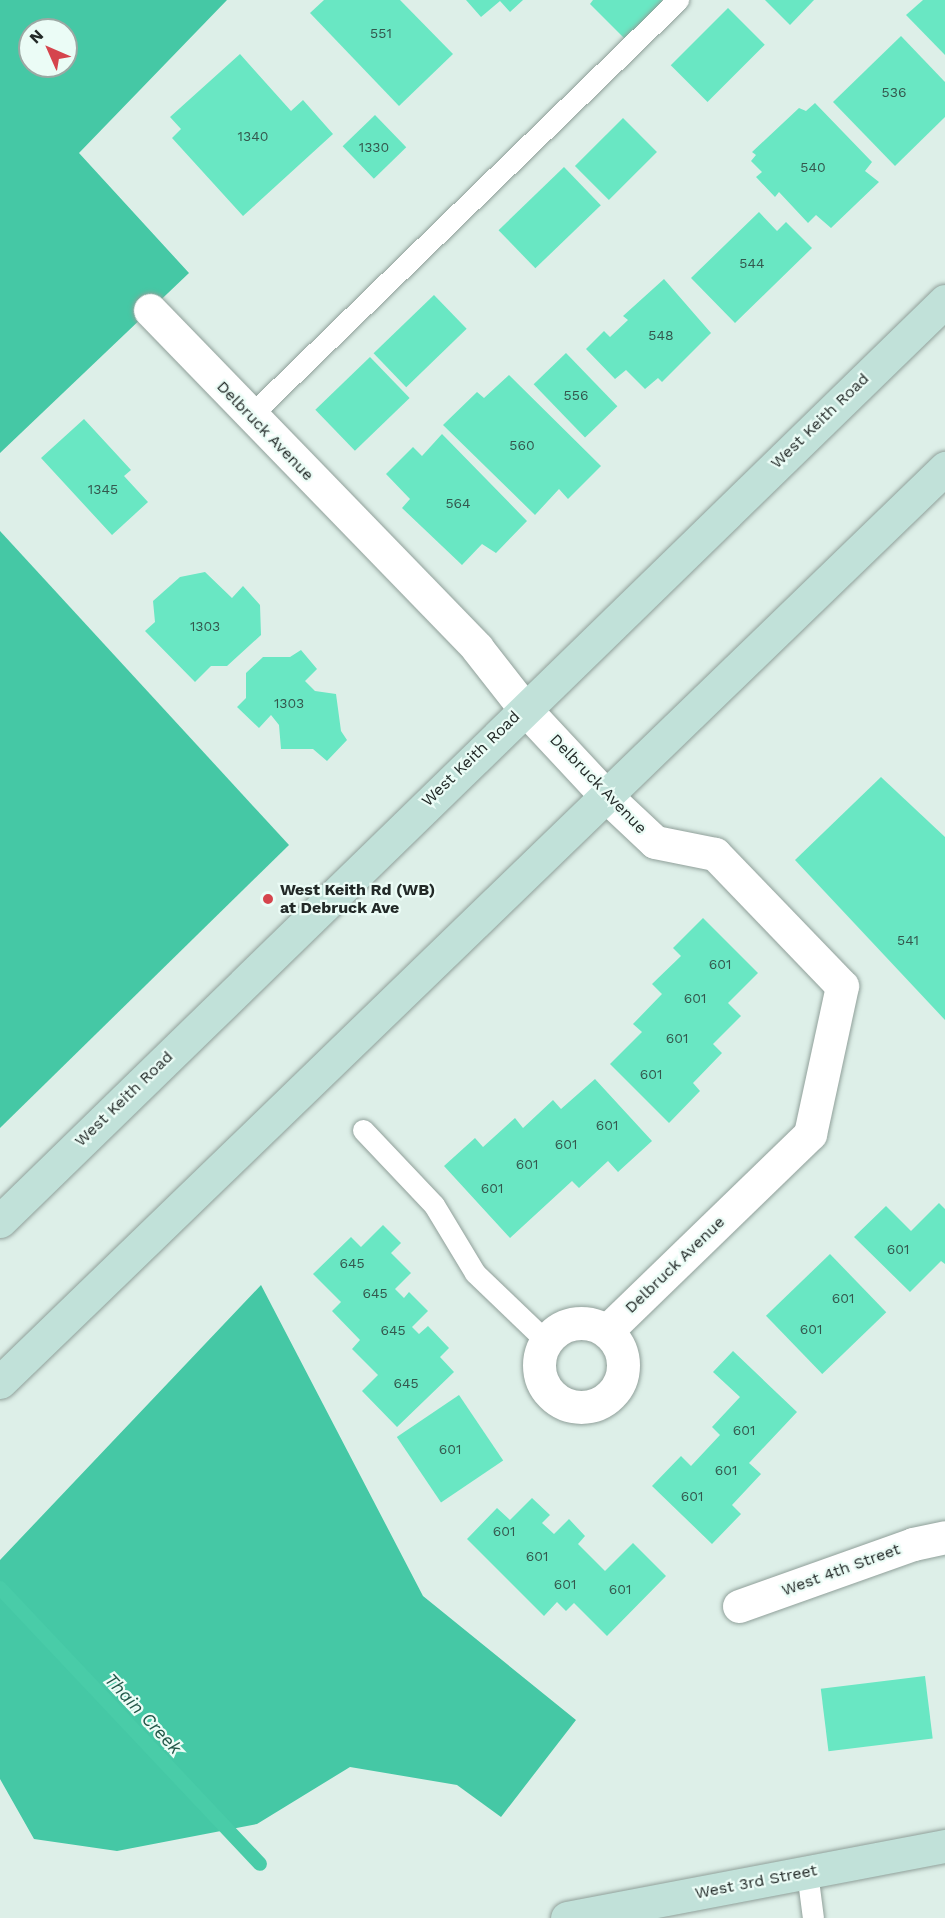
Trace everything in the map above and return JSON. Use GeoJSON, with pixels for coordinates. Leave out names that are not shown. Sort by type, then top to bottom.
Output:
{"type":"FeatureCollection","features":[{"type":"Feature","properties":{"kind":"main road","name":"West Keith Road"},"geometry":{"type":"LineString","coordinates":[[0,1221],[524,708],[945,301]]}},
{"type":"Feature","properties":{"kind":"main road"},"geometry":{"type":"LineString","coordinates":[[0,1382],[945,468]]}},
{"type":"Feature","properties":{"kind":"main road","name":"West 3rd Street"},"geometry":{"type":"LineString","coordinates":[[567,1918],[945,1846]]}},
{"type":"Feature","properties":{"kind":"street","name":"Delbruck Avenue"},"geometry":{"type":"LineString","coordinates":[[150,310],[249,416],[477,648],[524,708],[606,796],[655,842],[715,854],[842,986],[810,1134],[608,1331]]}},
{"type":"Feature","properties":{"kind":"street"},"geometry":{"type":"LineString","coordinates":[[574,1323],[608,1331],[619,1344],[622,1376],[616,1390],[590,1406],[574,1407],[546,1389],[540,1357],[546,1341],[574,1323]]}},
{"type":"Feature","properties":{"kind":"street","name":"West 4th Street"},"geometry":{"type":"LineString","coordinates":[[739,1606],[913,1544],[945,1538]]}},
{"type":"Feature","properties":{"kind":"lane"},"geometry":{"type":"LineString","coordinates":[[249,416],[678,0]]}},
{"type":"Feature","properties":{"kind":"lane"},"geometry":{"type":"LineString","coordinates":[[363,1130],[434,1205],[475,1273],[546,1341]]}},
{"type":"Feature","properties":{"kind":"lane"},"geometry":{"type":"LineString","coordinates":[[807,1872],[813,1918]]}},
{"type":"Feature","properties":{"kind":"green space"},"geometry":{"type":"Polygon","coordinates":[[[0,0],[227,0],[79,153],[189,273],[0,453],[0,0]]]}},
{"type":"Feature","properties":{"kind":"green space"},"geometry":{"type":"Polygon","coordinates":[[[0,531],[289,845],[0,1128],[0,531]]]}},
{"type":"Feature","properties":{"kind":"green space"},"geometry":{"type":"Polygon","coordinates":[[[261,1285],[423,1596],[576,1720],[501,1817],[457,1785],[350,1767],[257,1824],[117,1851],[34,1839],[0,1779],[0,1560],[261,1285]]]}},
{"type":"Feature","properties":{"kind":"building"},"geometry":{"type":"Polygon","coordinates":[[[324,0],[400,0],[453,54],[399,106],[310,13],[324,0]]]}},
{"type":"Feature","properties":{"kind":"building"},"geometry":{"type":"Polygon","coordinates":[[[466,0],[523,0],[510,12],[500,1],[481,17],[466,0]]]}},
{"type":"Feature","properties":{"kind":"building"},"geometry":{"type":"Polygon","coordinates":[[[593,0],[663,1],[626,40],[590,4],[593,0]]]}},
{"type":"Feature","properties":{"kind":"building"},"geometry":{"type":"Polygon","coordinates":[[[765,0],[814,0],[790,25],[765,0]]]}},
{"type":"Feature","properties":{"kind":"building"},"geometry":{"type":"Polygon","coordinates":[[[923,0],[945,0],[945,55],[906,15],[923,0]]]}},
{"type":"Feature","properties":{"kind":"building"},"geometry":{"type":"Polygon","coordinates":[[[728,8],[765,45],[707,102],[671,65],[728,8]]]}},
{"type":"Feature","properties":{"kind":"building"},"geometry":{"type":"Polygon","coordinates":[[[901,36],[945,82],[945,117],[895,166],[833,102],[901,36]]]}},
{"type":"Feature","properties":{"kind":"building"},"geometry":{"type":"Polygon","coordinates":[[[240,54],[291,111],[303,100],[333,134],[243,216],[172,138],[181,129],[170,117],[240,54]]]}},
{"type":"Feature","properties":{"kind":"building"},"geometry":{"type":"Polygon","coordinates":[[[815,103],[872,162],[865,171],[879,182],[831,228],[816,215],[808,223],[779,192],[775,197],[756,177],[762,172],[751,161],[756,155],[752,152],[799,108],[806,111],[815,103]]]}},
{"type":"Feature","properties":{"kind":"building"},"geometry":{"type":"Polygon","coordinates":[[[375,115],[406,147],[374,179],[343,146],[375,115]]]}},
{"type":"Feature","properties":{"kind":"building"},"geometry":{"type":"Polygon","coordinates":[[[623,118],[657,152],[609,200],[575,166],[623,118]]]}},
{"type":"Feature","properties":{"kind":"building"},"geometry":{"type":"Polygon","coordinates":[[[564,167],[601,205],[535,268],[499,230],[564,167]]]}},
{"type":"Feature","properties":{"kind":"building"},"geometry":{"type":"Polygon","coordinates":[[[759,212],[777,231],[786,222],[812,248],[735,323],[691,278],[759,212]]]}},
{"type":"Feature","properties":{"kind":"building"},"geometry":{"type":"Polygon","coordinates":[[[664,279],[711,333],[662,382],[658,378],[645,389],[626,370],[615,379],[586,349],[604,331],[610,337],[628,320],[623,316],[664,279]]]}},
{"type":"Feature","properties":{"kind":"building"},"geometry":{"type":"Polygon","coordinates":[[[434,295],[467,329],[406,387],[374,353],[434,295]]]}},
{"type":"Feature","properties":{"kind":"building"},"geometry":{"type":"Polygon","coordinates":[[[566,353],[617,406],[585,437],[534,384],[566,353]]]}},
{"type":"Feature","properties":{"kind":"building"},"geometry":{"type":"Polygon","coordinates":[[[370,357],[410,398],[355,451],[315,410],[370,357]]]}},
{"type":"Feature","properties":{"kind":"building"},"geometry":{"type":"Polygon","coordinates":[[[509,375],[601,466],[568,499],[559,489],[535,515],[443,425],[477,392],[484,398],[509,375]]]}},
{"type":"Feature","properties":{"kind":"building"},"geometry":{"type":"Polygon","coordinates":[[[84,419],[131,470],[124,476],[148,502],[112,535],[41,458],[84,419]]]}},
{"type":"Feature","properties":{"kind":"building"},"geometry":{"type":"Polygon","coordinates":[[[442,434],[527,521],[496,553],[482,544],[462,565],[402,508],[410,499],[386,474],[413,447],[422,456],[442,434]]]}},
{"type":"Feature","properties":{"kind":"building"},"geometry":{"type":"Polygon","coordinates":[[[205,572],[232,598],[243,586],[260,605],[261,635],[227,666],[211,666],[195,682],[145,631],[155,622],[153,601],[180,577],[205,572]]]}},
{"type":"Feature","properties":{"kind":"building"},"geometry":{"type":"Polygon","coordinates":[[[301,650],[317,669],[305,681],[315,691],[336,694],[341,731],[347,740],[327,761],[313,749],[281,749],[279,725],[271,715],[259,728],[237,707],[246,698],[246,673],[263,657],[290,657],[301,650]]]}},
{"type":"Feature","properties":{"kind":"building"},"geometry":{"type":"Polygon","coordinates":[[[881,777],[945,837],[945,1020],[795,860],[881,777]]]}},
{"type":"Feature","properties":{"kind":"building"},"geometry":{"type":"Polygon","coordinates":[[[703,918],[758,973],[728,1003],[741,1016],[713,1044],[722,1053],[693,1083],[700,1091],[669,1123],[610,1064],[642,1032],[633,1024],[662,994],[652,984],[681,956],[673,948],[703,918]]]}},
{"type":"Feature","properties":{"kind":"building"},"geometry":{"type":"Polygon","coordinates":[[[595,1079],[652,1141],[618,1172],[608,1161],[579,1188],[572,1181],[510,1238],[444,1166],[475,1138],[483,1147],[515,1118],[523,1128],[553,1100],[561,1109],[595,1079]]]}},
{"type":"Feature","properties":{"kind":"building"},"geometry":{"type":"Polygon","coordinates":[[[939,1203],[945,1209],[945,1264],[941,1261],[910,1292],[854,1237],[886,1206],[911,1231],[939,1203]]]}},
{"type":"Feature","properties":{"kind":"building"},"geometry":{"type":"Polygon","coordinates":[[[383,1225],[401,1243],[391,1253],[411,1273],[395,1289],[404,1298],[409,1292],[428,1311],[412,1327],[419,1334],[428,1326],[449,1348],[440,1357],[454,1372],[397,1427],[362,1391],[378,1375],[352,1349],[360,1340],[332,1311],[341,1302],[313,1274],[351,1237],[361,1247],[383,1225]]]}},
{"type":"Feature","properties":{"kind":"building"},"geometry":{"type":"Polygon","coordinates":[[[830,1254],[886,1312],[822,1374],[766,1316],[830,1254]]]}},
{"type":"Feature","properties":{"kind":"building"},"geometry":{"type":"Polygon","coordinates":[[[733,1351],[797,1412],[749,1463],[761,1474],[732,1505],[741,1514],[712,1544],[652,1486],[681,1456],[691,1466],[720,1435],[712,1427],[740,1397],[713,1372],[733,1351]]]}},
{"type":"Feature","properties":{"kind":"building"},"geometry":{"type":"Polygon","coordinates":[[[459,1395],[503,1460],[441,1502],[397,1437],[459,1395]]]}},
{"type":"Feature","properties":{"kind":"building"},"geometry":{"type":"Polygon","coordinates":[[[532,1498],[550,1515],[542,1523],[554,1534],[569,1519],[585,1536],[578,1544],[605,1571],[633,1543],[666,1576],[607,1636],[574,1603],[566,1611],[557,1602],[544,1616],[467,1539],[497,1508],[510,1520],[532,1498]]]}},
{"type":"Feature","properties":{"kind":"building"},"geometry":{"type":"Polygon","coordinates":[[[925,1676],[933,1739],[828,1751],[821,1689],[925,1676]]]}},
{"type":"Feature","properties":{"kind":"waterway","name":"Thain Creek"},"geometry":{"type":"LineString","coordinates":[[0,1588],[260,1864]]}},
{"type":"Feature","properties":{"kind":"place","name":"West Keith Rd (WB) at Debruck Ave"},"geometry":{"type":"Point","coordinates":[268,899]}}]}
